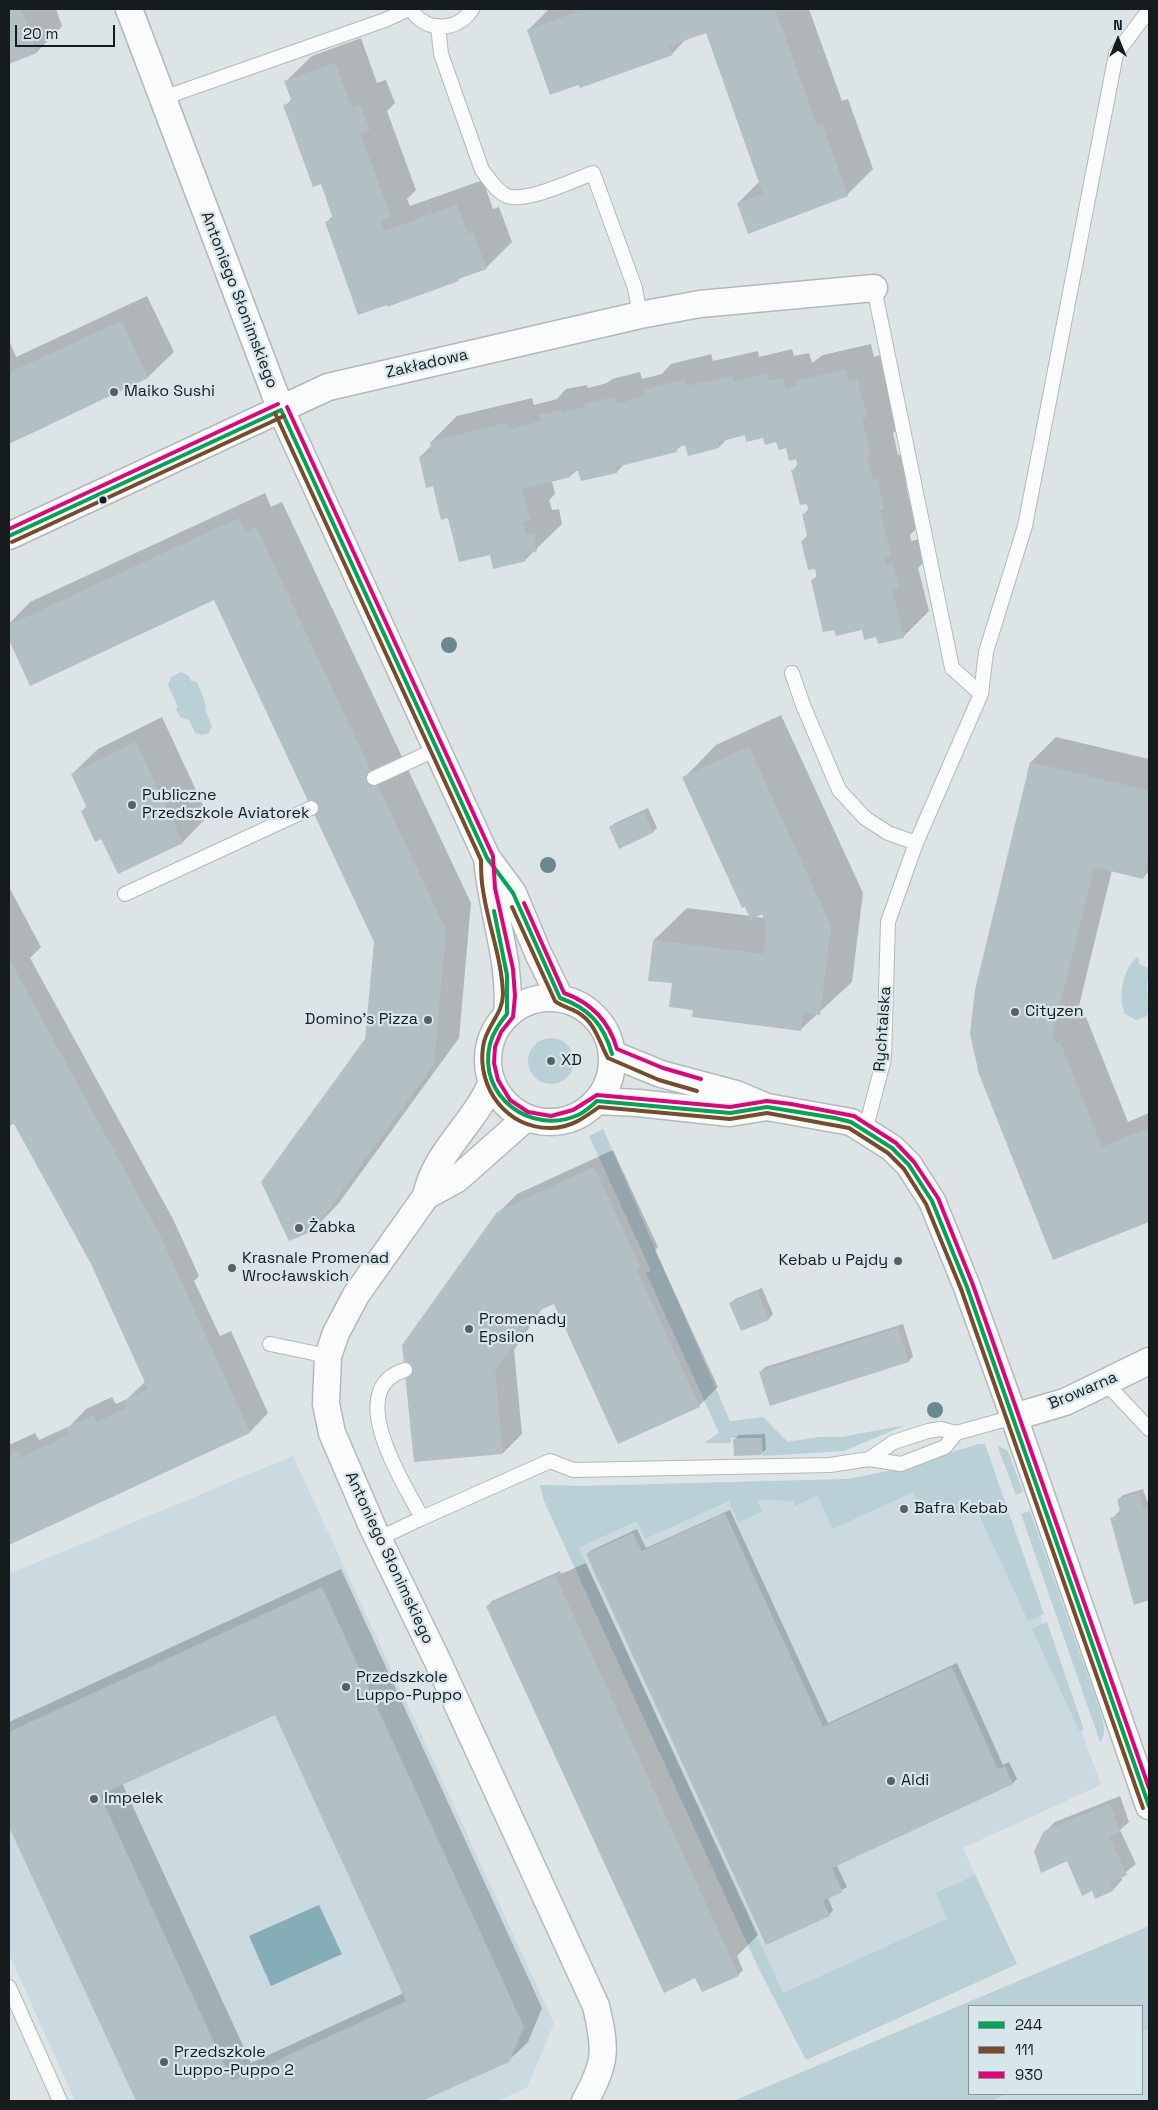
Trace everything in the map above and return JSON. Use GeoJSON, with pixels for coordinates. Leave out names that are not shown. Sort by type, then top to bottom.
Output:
{"type":"FeatureCollection","features":[{"type":"Feature","properties":{"kind":"street","name":"Antoniego Słonimskiego"},"geometry":{"type":"LineString","coordinates":[[129,9],[281,410],[487,858],[513,893],[538,953],[560,998]]}},
{"type":"Feature","properties":{"kind":"street","name":"Zakładowa"},"geometry":{"type":"LineString","coordinates":[[9,536],[334,385],[640,314],[700,304],[874,288]]}},
{"type":"Feature","properties":{"kind":"street","name":"Antoniego Słonimskiego"},"geometry":{"type":"LineString","coordinates":[[487,858],[489,889],[507,970],[509,996],[507,1014]]}},
{"type":"Feature","properties":{"kind":"street"},"geometry":{"type":"LineString","coordinates":[[546,997],[560,998],[576,1003],[590,1012],[601,1024],[612,1054],[609,1080],[597,1101],[576,1116],[551,1122],[526,1118],[505,1104],[492,1082],[488,1064],[489,1046],[496,1029],[507,1014],[532,1000],[546,997]]}},
{"type":"Feature","properties":{"kind":"street"},"geometry":{"type":"LineString","coordinates":[[612,1054],[661,1074],[736,1094],[767,1107],[851,1122],[892,1148],[909,1165],[932,1201],[967,1287],[1014,1416],[1149,1806]]}},
{"type":"Feature","properties":{"kind":"street","name":"Antoniego Słonimskiego"},"geometry":{"type":"LineString","coordinates":[[492,1082],[470,1122],[442,1159],[429,1180],[426,1196],[356,1294],[336,1333],[328,1356],[326,1404],[332,1433],[378,1539],[438,1662],[596,2006],[604,2042],[599,2076],[585,2101]]}},
{"type":"Feature","properties":{"kind":"street"},"geometry":{"type":"LineString","coordinates":[[597,1101],[625,1101],[730,1113],[767,1107]]}},
{"type":"Feature","properties":{"kind":"street","name":"Antoniego Słonimskiego"},"geometry":{"type":"LineString","coordinates":[[426,1196],[457,1179],[526,1118]]}},
{"type":"Feature","properties":{"kind":"street","name":"Browarna"},"geometry":{"type":"LineString","coordinates":[[1014,1416],[1065,1402],[1106,1384],[1149,1361]]}},
{"type":"Feature","properties":{"kind":"lane"},"geometry":{"type":"LineString","coordinates":[[163,98],[385,20],[410,9],[424,22],[447,27],[458,23],[468,16],[472,9]]}},
{"type":"Feature","properties":{"kind":"lane","name":"Rychtalska"},"geometry":{"type":"LineString","coordinates":[[865,1130],[884,1060],[888,922],[916,843],[981,694],[986,652],[1025,526],[1116,54],[1149,10]]}},
{"type":"Feature","properties":{"kind":"lane"},"geometry":{"type":"LineString","coordinates":[[438,26],[441,54],[482,170],[494,186],[507,196],[526,196],[593,174],[635,288],[640,314]]}},
{"type":"Feature","properties":{"kind":"lane"},"geometry":{"type":"LineString","coordinates":[[874,288],[952,668],[981,694]]}},
{"type":"Feature","properties":{"kind":"lane"},"geometry":{"type":"LineString","coordinates":[[792,673],[803,705],[839,790],[866,818],[888,833],[916,843]]}},
{"type":"Feature","properties":{"kind":"lane"},"geometry":{"type":"LineString","coordinates":[[374,778],[437,749]]}},
{"type":"Feature","properties":{"kind":"lane"},"geometry":{"type":"LineString","coordinates":[[124,894],[311,808]]}},
{"type":"Feature","properties":{"kind":"lane"},"geometry":{"type":"LineString","coordinates":[[270,1344],[328,1356]]}},
{"type":"Feature","properties":{"kind":"lane"},"geometry":{"type":"LineString","coordinates":[[404,1370],[394,1373],[383,1382],[378,1397],[377,1417],[401,1476],[422,1518]]}},
{"type":"Feature","properties":{"kind":"lane"},"geometry":{"type":"LineString","coordinates":[[1106,1384],[1149,1429]]}},
{"type":"Feature","properties":{"kind":"lane"},"geometry":{"type":"LineString","coordinates":[[869,1459],[894,1442],[928,1431],[941,1429],[956,1433],[1014,1416]]}},
{"type":"Feature","properties":{"kind":"lane"},"geometry":{"type":"LineString","coordinates":[[378,1539],[550,1461],[573,1470],[830,1465],[869,1459],[901,1464],[945,1447],[956,1433]]}},
{"type":"Feature","properties":{"kind":"lane"},"geometry":{"type":"LineString","coordinates":[[9,1987],[60,2101]]}},
{"type":"Feature","properties":{"kind":"shaded area"},"geometry":{"type":"Polygon","coordinates":[[[181,672],[189,676],[191,681],[197,682],[212,726],[209,733],[203,735],[195,733],[189,720],[180,717],[176,709],[178,707],[168,685],[171,677],[181,672]]]}},
{"type":"Feature","properties":{"kind":"shaded area"},"geometry":{"type":"Polygon","coordinates":[[[1138,956],[1139,964],[1149,968],[1147,986],[1149,1013],[1145,1017],[1136,1020],[1125,1014],[1122,991],[1128,969],[1138,956]]]}},
{"type":"Feature","properties":{"kind":"shaded area"},"geometry":{"type":"Polygon","coordinates":[[[547,1038],[555,1038],[564,1042],[570,1048],[574,1061],[570,1074],[564,1080],[555,1084],[547,1084],[538,1080],[532,1074],[528,1065],[528,1057],[532,1048],[538,1042],[547,1038]]]}},
{"type":"Feature","properties":{"kind":"shaded area"},"geometry":{"type":"Polygon","coordinates":[[[603,1129],[730,1421],[763,1417],[788,1442],[818,1437],[841,1437],[906,1425],[844,1451],[763,1456],[762,1438],[731,1438],[731,1443],[704,1443],[719,1433],[646,1273],[651,1271],[589,1136],[603,1129]]]}},
{"type":"Feature","properties":{"kind":"shaded area"},"geometry":{"type":"Polygon","coordinates":[[[979,1444],[1101,1785],[963,1848],[1017,1964],[806,2060],[758,1967],[544,1501],[540,1485],[583,1486],[848,1479],[894,1470],[979,1444]]]}},
{"type":"Feature","properties":{"kind":"shaded area"},"geometry":{"type":"Polygon","coordinates":[[[979,1444],[985,1444],[1044,1614],[1028,1621],[975,1506],[952,1516],[946,1505],[924,1515],[913,1492],[833,1529],[817,1495],[795,1506],[793,1501],[757,1500],[762,1512],[738,1522],[729,1501],[645,1539],[637,1521],[579,1548],[783,1993],[947,1919],[936,1893],[975,1875],[1017,1964],[806,2060],[758,1967],[544,1501],[540,1485],[583,1486],[848,1479],[894,1470],[979,1444]]]}},
{"type":"Feature","properties":{"kind":"shaded area"},"geometry":{"type":"Polygon","coordinates":[[[997,1445],[1008,1451],[1023,1492],[1016,1495],[997,1445]]]}},
{"type":"Feature","properties":{"kind":"shaded area"},"geometry":{"type":"Polygon","coordinates":[[[293,1456],[554,2023],[527,2088],[497,2101],[75,2101],[9,1954],[9,1574],[293,1456]]]}},
{"type":"Feature","properties":{"kind":"shaded area"},"geometry":{"type":"Polygon","coordinates":[[[1030,1511],[1101,1714],[1104,1734],[1100,1742],[1021,1514],[1030,1511]]]}},
{"type":"Feature","properties":{"kind":"shaded area"},"geometry":{"type":"Polygon","coordinates":[[[1047,1622],[1084,1730],[1080,1732],[1032,1629],[1047,1622]]]}},
{"type":"Feature","properties":{"kind":"shaded area"},"geometry":{"type":"Polygon","coordinates":[[[1149,1926],[1149,2028],[1143,2031],[1143,2005],[968,2005],[968,2095],[1005,2095],[991,2101],[733,2101],[1149,1926]]]}},
{"type":"Feature","properties":{"kind":"shaded area"},"geometry":{"type":"Polygon","coordinates":[[[1149,2028],[1149,2101],[991,2101],[1005,2095],[1143,2095],[1143,2031],[1149,2028]]]}},
{"type":"Feature","properties":{"kind":"water"},"geometry":{"type":"Polygon","coordinates":[[[319,1905],[342,1954],[271,1986],[249,1936],[319,1905]]]}},
{"type":"Feature","properties":{"kind":"building"},"geometry":{"type":"Polygon","coordinates":[[[9,9],[21,9],[37,53],[9,64],[9,9]]]}},
{"type":"Feature","properties":{"kind":"building"},"geometry":{"type":"Polygon","coordinates":[[[585,9],[775,9],[817,126],[822,124],[848,196],[748,234],[737,203],[763,194],[706,33],[669,46],[673,55],[580,88],[578,85],[550,95],[527,30],[585,9]]]}},
{"type":"Feature","properties":{"kind":"building"},"geometry":{"type":"Polygon","coordinates":[[[335,63],[352,108],[360,105],[370,130],[360,133],[391,217],[381,221],[384,231],[457,205],[468,234],[473,232],[487,269],[387,307],[387,305],[358,315],[325,222],[333,219],[321,184],[313,187],[283,105],[292,102],[284,81],[335,63]]]}},
{"type":"Feature","properties":{"kind":"building"},"geometry":{"type":"Polygon","coordinates":[[[121,321],[148,378],[9,444],[9,373],[121,321]]]}},
{"type":"Feature","properties":{"kind":"building"},"geometry":{"type":"Polygon","coordinates":[[[846,369],[849,382],[857,379],[867,417],[862,418],[871,457],[867,457],[873,480],[877,479],[884,510],[880,510],[891,556],[884,557],[886,566],[893,564],[899,589],[892,590],[904,638],[878,644],[876,637],[864,640],[862,630],[836,636],[834,630],[823,632],[811,580],[817,578],[815,569],[808,570],[801,541],[808,539],[802,514],[809,513],[807,504],[800,505],[791,470],[798,468],[796,459],[789,461],[786,448],[779,450],[776,442],[765,445],[763,438],[746,442],[745,435],[718,442],[719,448],[688,456],[685,445],[676,447],[677,452],[616,467],[617,473],[581,481],[578,471],[569,472],[571,477],[522,489],[530,520],[523,522],[526,535],[533,534],[537,551],[524,555],[526,561],[493,569],[490,555],[459,562],[448,518],[441,520],[433,486],[426,488],[419,457],[432,453],[430,442],[506,423],[508,430],[541,421],[539,415],[562,410],[562,413],[585,407],[584,404],[615,397],[617,404],[645,396],[644,390],[685,379],[687,386],[732,376],[733,382],[766,374],[768,381],[783,378],[786,388],[798,386],[796,381],[846,369]]]}},
{"type":"Feature","properties":{"kind":"building"},"geometry":{"type":"Polygon","coordinates":[[[239,518],[245,532],[256,527],[446,930],[434,1064],[313,1231],[289,1241],[261,1182],[365,1039],[374,942],[214,600],[30,686],[9,640],[9,625],[239,518]]]}},
{"type":"Feature","properties":{"kind":"building"},"geometry":{"type":"Polygon","coordinates":[[[136,742],[183,843],[118,874],[101,839],[95,842],[81,811],[87,808],[71,774],[136,742]]]}},
{"type":"Feature","properties":{"kind":"building"},"geometry":{"type":"Polygon","coordinates":[[[749,747],[831,926],[820,1015],[803,1012],[801,1031],[692,1017],[693,1010],[669,1007],[672,983],[648,981],[653,940],[764,954],[767,925],[762,914],[751,920],[745,907],[742,908],[682,777],[749,747]]]}},
{"type":"Feature","properties":{"kind":"building","name":"Cityzen"},"geometry":{"type":"Polygon","coordinates":[[[1030,762],[1149,791],[1149,853],[1143,879],[1094,867],[1052,1036],[1056,1043],[1060,1042],[1102,1147],[1149,1128],[1149,1222],[1053,1260],[979,1074],[970,1034],[975,990],[1030,762]]]}},
{"type":"Feature","properties":{"kind":"building"},"geometry":{"type":"Polygon","coordinates":[[[644,812],[653,833],[619,849],[609,827],[644,812]]]}},
{"type":"Feature","properties":{"kind":"building"},"geometry":{"type":"Polygon","coordinates":[[[9,959],[159,1233],[250,1433],[9,1545],[9,1454],[16,1451],[20,1458],[69,1435],[66,1428],[93,1415],[97,1422],[127,1408],[123,1401],[148,1389],[91,1264],[14,1124],[9,1126],[9,959]]]}},
{"type":"Feature","properties":{"kind":"building","name":"Promenady Epsilon"},"geometry":{"type":"Polygon","coordinates":[[[594,1167],[640,1267],[636,1269],[700,1407],[618,1444],[554,1304],[536,1312],[495,1370],[503,1454],[414,1462],[402,1345],[497,1212],[594,1167]]]}},
{"type":"Feature","properties":{"kind":"building"},"geometry":{"type":"Polygon","coordinates":[[[758,1292],[769,1320],[741,1331],[729,1303],[758,1292]]]}},
{"type":"Feature","properties":{"kind":"building"},"geometry":{"type":"Polygon","coordinates":[[[898,1328],[909,1362],[770,1406],[759,1372],[898,1328]]]}},
{"type":"Feature","properties":{"kind":"building"},"geometry":{"type":"Polygon","coordinates":[[[761,1438],[762,1455],[734,1456],[733,1439],[761,1438]]]}},
{"type":"Feature","properties":{"kind":"building"},"geometry":{"type":"Polygon","coordinates":[[[1139,1493],[1143,1508],[1149,1506],[1149,1600],[1134,1605],[1110,1518],[1121,1515],[1117,1499],[1139,1493]]]}},
{"type":"Feature","properties":{"kind":"building"},"geometry":{"type":"Polygon","coordinates":[[[725,1513],[823,1727],[952,1667],[998,1769],[1005,1766],[1013,1784],[832,1868],[843,1892],[823,1901],[830,1916],[766,1945],[586,1554],[633,1533],[642,1551],[725,1513]]]}},
{"type":"Feature","properties":{"kind":"building"},"geometry":{"type":"Polygon","coordinates":[[[555,1575],[739,1976],[702,1992],[695,1978],[664,1993],[486,1606],[555,1575]]]}},
{"type":"Feature","properties":{"kind":"building"},"geometry":{"type":"Polygon","coordinates":[[[322,1587],[524,2027],[509,2062],[422,2101],[136,2101],[9,1827],[9,1732],[322,1587]],[[275,1715],[100,1795],[232,2081],[406,2001],[275,1715]]]}},
{"type":"Feature","properties":{"kind":"building"},"geometry":{"type":"Polygon","coordinates":[[[1110,1804],[1120,1832],[1109,1836],[1127,1875],[1110,1883],[1113,1891],[1095,1899],[1092,1891],[1082,1896],[1067,1861],[1041,1873],[1034,1851],[1044,1831],[1110,1804]]]}},
{"type":"Feature","properties":{"kind":"transit line","name":"930"},"geometry":{"type":"LineString","coordinates":[[9,529],[278,404]]}},
{"type":"Feature","properties":{"kind":"transit line","name":"930"},"geometry":{"type":"LineString","coordinates":[[287,407],[493,856],[495,888],[513,969],[515,996],[513,1017],[501,1032],[495,1047],[494,1063],[498,1080],[510,1100],[528,1112],[551,1116],[573,1110],[597,1095],[730,1107],[767,1101],[791,1104],[854,1116],[896,1143],[914,1162],[938,1198],[973,1285],[1149,1788]]}},
{"type":"Feature","properties":{"kind":"transit line","name":"244"},"geometry":{"type":"LineString","coordinates":[[281,410],[487,858],[513,893],[560,998]]}},
{"type":"Feature","properties":{"kind":"transit line","name":"244"},"geometry":{"type":"LineString","coordinates":[[9,536],[281,410]]}},
{"type":"Feature","properties":{"kind":"transit line","name":"111"},"geometry":{"type":"LineString","coordinates":[[275,413],[481,860],[482,886],[500,968],[503,994],[500,1008],[487,1033],[483,1047],[482,1062],[490,1091],[498,1103],[521,1122],[551,1128],[571,1124],[599,1107],[730,1119],[767,1113],[849,1128],[888,1153],[904,1169],[926,1204],[961,1289],[1143,1808]]}},
{"type":"Feature","properties":{"kind":"transit line","name":"111"},"geometry":{"type":"LineString","coordinates":[[12,542],[284,416]]}},
{"type":"Feature","properties":{"kind":"transit line","name":"930"},"geometry":{"type":"LineString","coordinates":[[524,903],[564,993],[583,1002],[598,1014],[614,1039],[617,1049],[663,1068],[701,1079]]}},
{"type":"Feature","properties":{"kind":"transit line","name":"111"},"geometry":{"type":"LineString","coordinates":[[512,907],[555,1001],[577,1012],[588,1021],[596,1032],[608,1058],[659,1080],[697,1091]]}},
{"type":"Feature","properties":{"kind":"transit line","name":"244"},"geometry":{"type":"LineString","coordinates":[[494,911],[507,975],[507,1014]]}},
{"type":"Feature","properties":{"kind":"transit line","name":"244"},"geometry":{"type":"LineString","coordinates":[[560,998],[579,1007],[594,1019],[605,1034],[612,1054]]}},
{"type":"Feature","properties":{"kind":"transit line","name":"244"},"geometry":{"type":"LineString","coordinates":[[507,1014],[491,1040],[488,1063],[492,1080],[500,1095],[512,1107],[526,1115],[543,1120],[560,1120],[581,1114],[597,1101]]}},
{"type":"Feature","properties":{"kind":"transit line","name":"244"},"geometry":{"type":"LineString","coordinates":[[597,1101],[730,1113],[767,1107],[835,1118],[851,1122],[892,1148],[909,1165],[932,1201],[967,1287],[1149,1806]]}},
{"type":"Feature","properties":{"kind":"place","name":"Maiko Sushi"},"geometry":{"type":"Point","coordinates":[114,392]}},
{"type":"Feature","properties":{"kind":"place","name":"Publiczne Przedszkole Aviatorek"},"geometry":{"type":"Point","coordinates":[132,805]}},
{"type":"Feature","properties":{"kind":"place","name":"Cityzen"},"geometry":{"type":"Point","coordinates":[1015,1012]}},
{"type":"Feature","properties":{"kind":"place","name":"Domino's Pizza"},"geometry":{"type":"Point","coordinates":[428,1020]}},
{"type":"Feature","properties":{"kind":"place","name":"XD"},"geometry":{"type":"Point","coordinates":[551,1061]}},
{"type":"Feature","properties":{"kind":"place","name":"Żabka"},"geometry":{"type":"Point","coordinates":[299,1228]}},
{"type":"Feature","properties":{"kind":"place","name":"Kebab u Pajdy"},"geometry":{"type":"Point","coordinates":[898,1261]}},
{"type":"Feature","properties":{"kind":"place","name":"Krasnale Promenad Wrocławskich"},"geometry":{"type":"Point","coordinates":[232,1268]}},
{"type":"Feature","properties":{"kind":"place","name":"Promenady Epsilon"},"geometry":{"type":"Point","coordinates":[469,1329]}},
{"type":"Feature","properties":{"kind":"place","name":"Bafra Kebab"},"geometry":{"type":"Point","coordinates":[904,1509]}},
{"type":"Feature","properties":{"kind":"place","name":"Przedszkole Luppo-Puppo"},"geometry":{"type":"Point","coordinates":[346,1687]}},
{"type":"Feature","properties":{"kind":"place","name":"Aldi"},"geometry":{"type":"Point","coordinates":[891,1781]}},
{"type":"Feature","properties":{"kind":"place","name":"Impelek"},"geometry":{"type":"Point","coordinates":[94,1799]}},
{"type":"Feature","properties":{"kind":"place","name":"Przedszkole Luppo-Puppo 2"},"geometry":{"type":"Point","coordinates":[164,2062]}}]}
